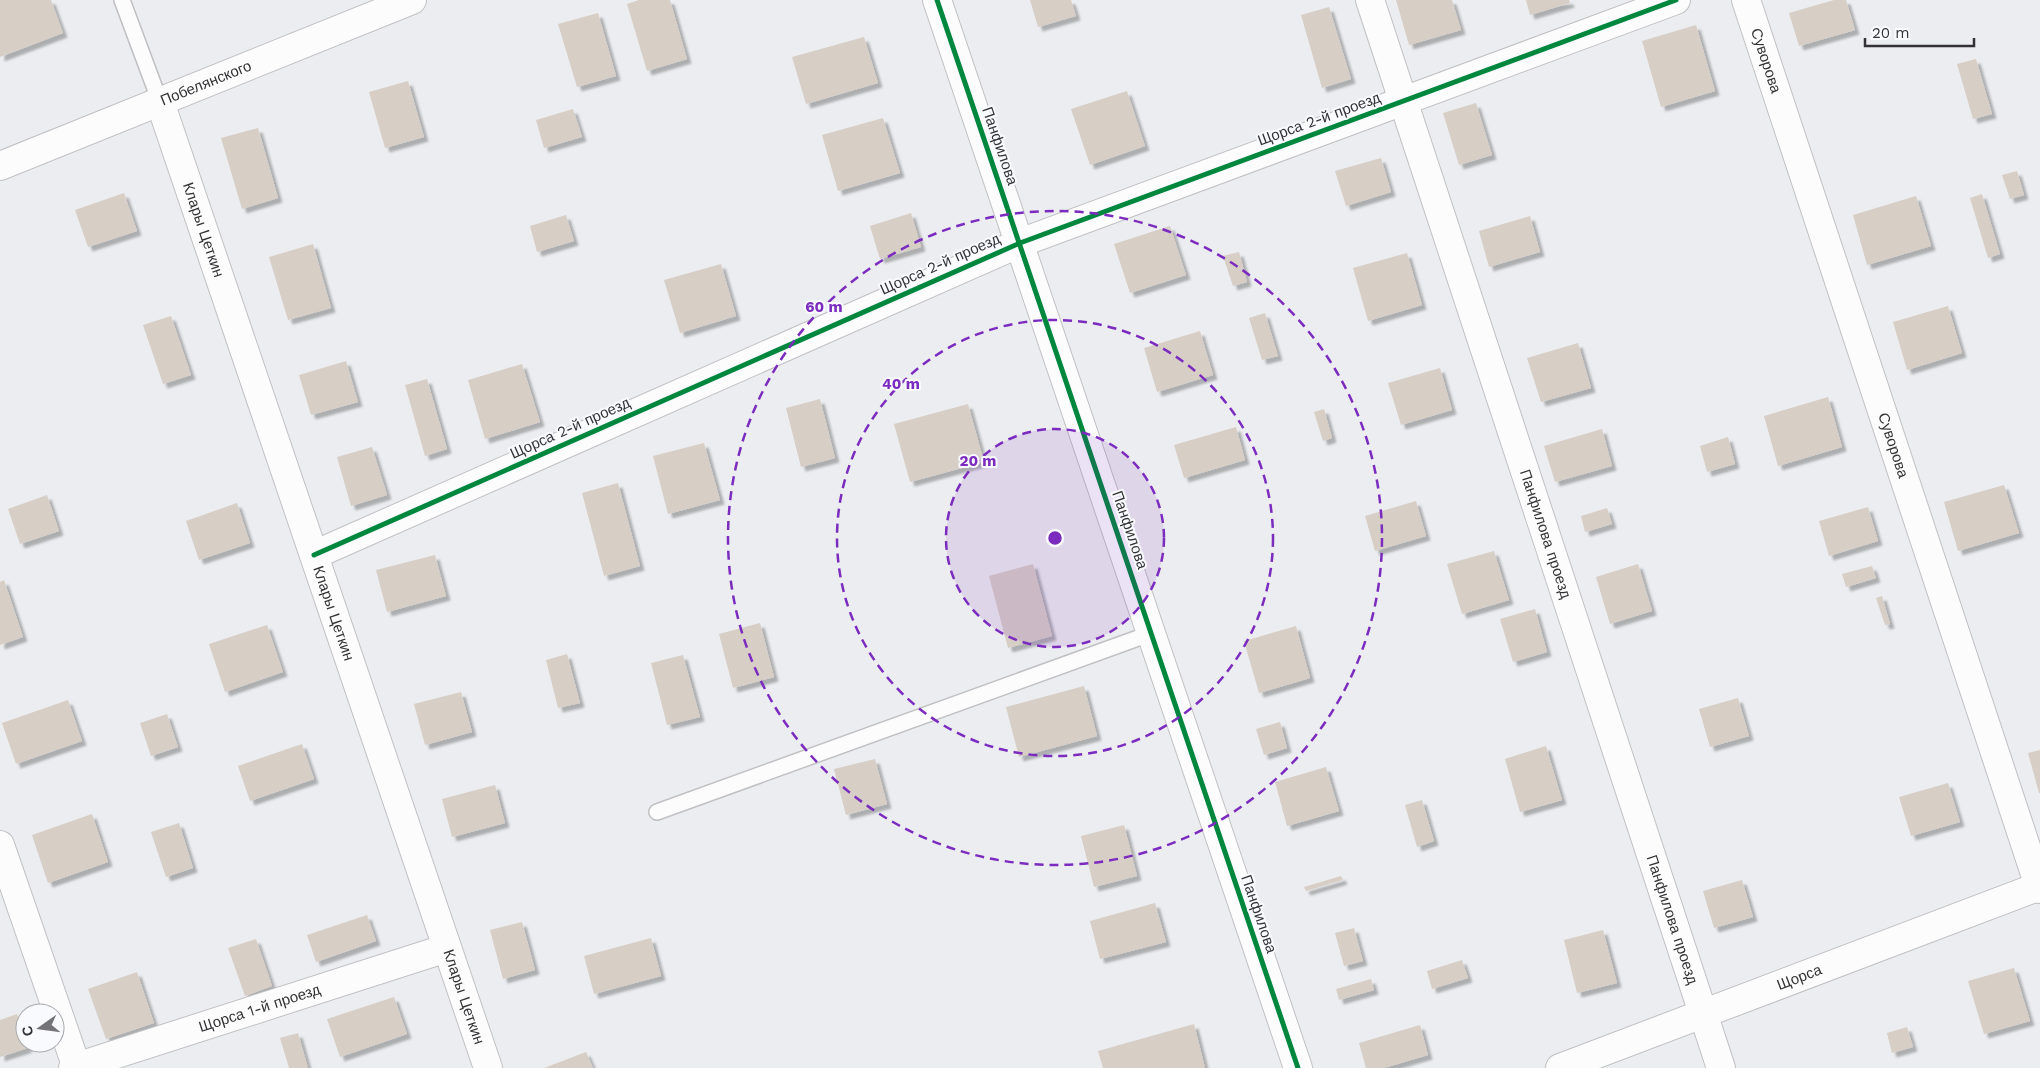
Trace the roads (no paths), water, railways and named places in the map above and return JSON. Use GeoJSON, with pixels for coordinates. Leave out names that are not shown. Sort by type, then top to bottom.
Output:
{"type":"FeatureCollection","features":[{"type":"Feature","properties":{"kind":"street","name":"Побелянского"},"geometry":{"type":"LineString","coordinates":[[0,166],[412,0]]}},
{"type":"Feature","properties":{"kind":"street","name":"Панфилова"},"geometry":{"type":"LineString","coordinates":[[937,0],[1298,1068]]}},
{"type":"Feature","properties":{"kind":"street","name":"Панфилова проезд"},"geometry":{"type":"LineString","coordinates":[[1370,0],[1721,1068]]}},
{"type":"Feature","properties":{"kind":"street","name":"Щорса 2-й проезд"},"geometry":{"type":"LineString","coordinates":[[314,555],[1020,243],[1676,0]]}},
{"type":"Feature","properties":{"kind":"street","name":"Суворова"},"geometry":{"type":"LineString","coordinates":[[1746,0],[2040,887]]}},
{"type":"Feature","properties":{"kind":"street","name":"Клары Цеткин"},"geometry":{"type":"LineString","coordinates":[[160,102],[488,1068]]}},
{"type":"Feature","properties":{"kind":"street"},"geometry":{"type":"LineString","coordinates":[[0,845],[75,1068]]}},
{"type":"Feature","properties":{"kind":"street","name":"Щорса"},"geometry":{"type":"LineString","coordinates":[[1560,1068],[2040,887]]}},
{"type":"Feature","properties":{"kind":"street","name":"Щорса 1-й проезд"},"geometry":{"type":"LineString","coordinates":[[75,1068],[447,948]]}},
{"type":"Feature","properties":{"kind":"lane"},"geometry":{"type":"LineString","coordinates":[[122,0],[160,102]]}},
{"type":"Feature","properties":{"kind":"lane"},"geometry":{"type":"LineString","coordinates":[[657,812],[1152,633]]}}]}
